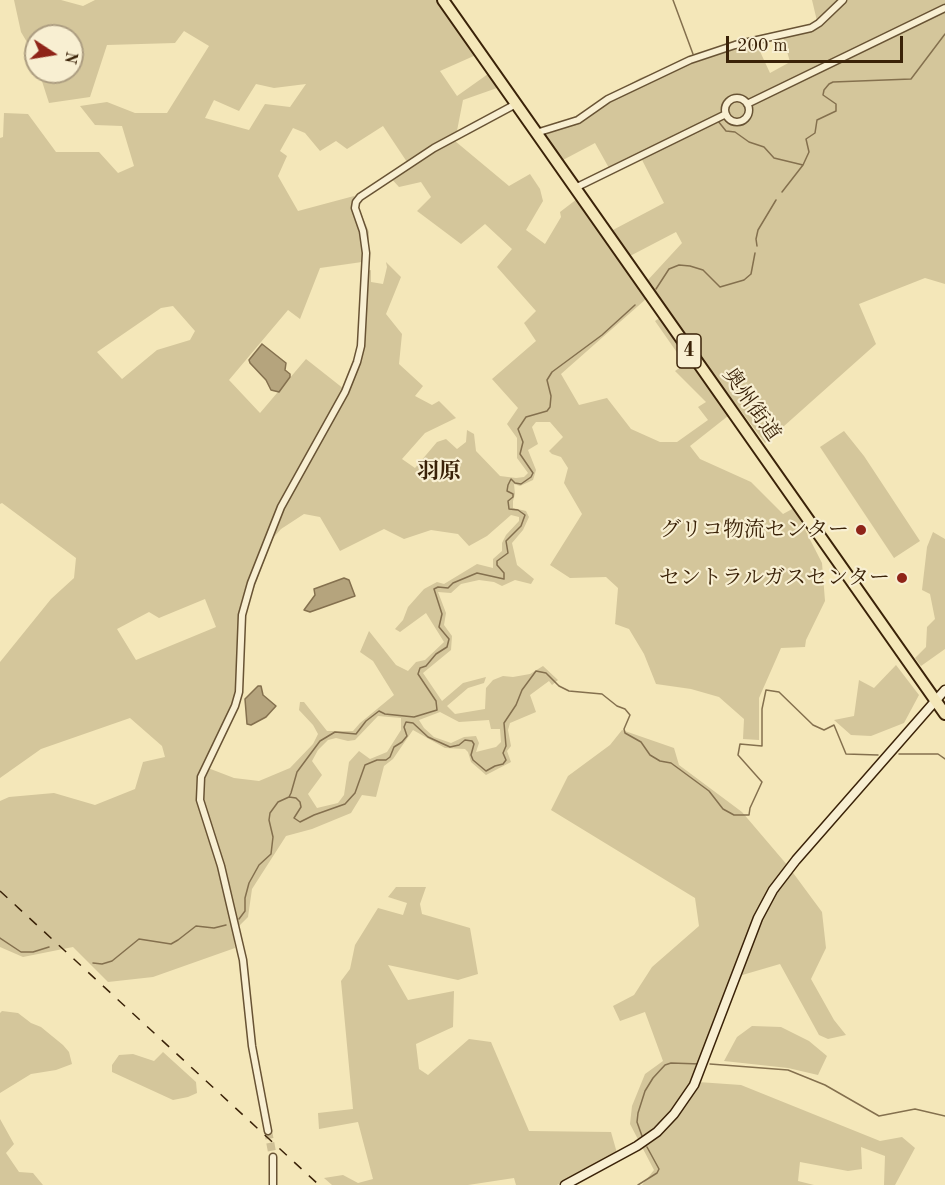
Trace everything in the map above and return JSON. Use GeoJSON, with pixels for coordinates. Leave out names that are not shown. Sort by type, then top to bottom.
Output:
{"type":"FeatureCollection","features":[{"type":"Feature","properties":{"kind":"highway","name":"奥州街道"},"geometry":{"type":"LineString","coordinates":[[443,0],[945,714]]}},
{"type":"Feature","properties":{"kind":"street"},"geometry":{"type":"LineString","coordinates":[[536,133],[578,120],[608,99],[690,60],[735,45],[811,27],[819,23],[843,0]]}},
{"type":"Feature","properties":{"kind":"street"},"geometry":{"type":"LineString","coordinates":[[747,104],[945,8]]}},
{"type":"Feature","properties":{"kind":"street"},"geometry":{"type":"LineString","coordinates":[[738,98],[747,104],[748,112],[741,120],[730,119],[726,114],[726,106],[730,100],[738,98]]}},
{"type":"Feature","properties":{"kind":"street"},"geometry":{"type":"LineString","coordinates":[[268,1131],[252,1046],[243,960],[221,866],[200,800],[201,777],[235,706],[239,692],[242,615],[251,583],[281,507],[345,392],[357,362],[361,346],[366,253],[363,231],[355,207],[356,202],[434,148],[516,104]]}},
{"type":"Feature","properties":{"kind":"street"},"geometry":{"type":"LineString","coordinates":[[574,188],[726,114]]}},
{"type":"Feature","properties":{"kind":"street"},"geometry":{"type":"LineString","coordinates":[[566,1185],[637,1146],[657,1132],[674,1113],[694,1084],[758,918],[773,890],[796,860],[945,690]]}},
{"type":"Feature","properties":{"kind":"street"},"geometry":{"type":"LineString","coordinates":[[273,1157],[273,1185]]}},
{"type":"Feature","properties":{"kind":"shaded area"},"geometry":{"type":"Polygon","coordinates":[[[14,0],[61,0],[83,6],[95,0],[436,0],[476,55],[440,71],[457,96],[488,74],[497,88],[463,100],[455,141],[509,186],[530,174],[540,189],[543,201],[526,230],[545,244],[561,217],[560,212],[577,199],[646,299],[561,374],[579,405],[607,398],[631,429],[660,442],[677,442],[708,420],[698,407],[706,402],[675,371],[685,364],[655,321],[661,317],[728,416],[690,446],[700,459],[751,482],[783,514],[794,508],[822,563],[825,601],[806,640],[805,647],[781,648],[759,698],[759,740],[743,739],[744,719],[719,697],[691,689],[656,684],[644,654],[629,629],[615,624],[618,588],[606,577],[570,578],[550,565],[582,514],[564,483],[568,468],[561,457],[549,451],[563,437],[550,422],[536,422],[532,427],[538,444],[528,450],[536,470],[533,480],[520,486],[514,484],[513,508],[526,511],[529,517],[523,530],[512,543],[517,565],[534,579],[531,584],[515,580],[502,586],[494,582],[479,580],[461,584],[451,593],[438,592],[446,613],[444,625],[452,636],[451,650],[423,673],[442,701],[463,683],[486,677],[484,683],[468,688],[447,706],[455,714],[485,709],[486,688],[493,680],[503,676],[530,674],[543,666],[558,680],[552,685],[549,681],[530,695],[536,712],[510,723],[508,730],[511,746],[507,751],[511,762],[486,775],[471,762],[465,749],[445,748],[413,730],[393,759],[384,766],[376,797],[362,795],[351,813],[312,829],[286,836],[252,889],[248,917],[233,932],[235,948],[153,977],[108,982],[73,947],[23,957],[0,947],[0,801],[9,797],[54,793],[95,805],[135,789],[143,762],[165,757],[162,746],[130,718],[41,749],[0,778],[0,662],[51,599],[74,578],[76,558],[2,503],[0,504],[0,138],[3,137],[4,113],[28,114],[56,152],[99,152],[118,173],[134,166],[122,126],[95,125],[80,106],[107,102],[135,113],[167,113],[209,46],[184,31],[175,43],[107,45],[90,97],[49,103],[43,84],[84,84],[84,24],[24,24],[24,37],[14,0]],[[256,84],[239,111],[214,100],[205,118],[249,130],[265,104],[290,107],[306,84],[274,88],[256,84]],[[383,126],[347,149],[336,141],[320,151],[305,133],[293,128],[280,151],[287,156],[278,176],[298,211],[354,196],[369,232],[369,261],[320,268],[300,319],[288,310],[229,380],[260,413],[306,359],[344,389],[362,346],[367,271],[371,270],[371,282],[383,284],[386,262],[401,277],[386,314],[402,334],[399,364],[423,386],[415,396],[432,405],[439,401],[456,418],[425,433],[402,459],[415,468],[437,442],[446,439],[457,449],[466,442],[467,430],[474,434],[476,451],[500,476],[524,477],[528,473],[517,458],[517,438],[507,424],[518,408],[492,379],[536,341],[524,323],[536,311],[497,267],[512,249],[485,224],[461,244],[417,211],[431,197],[421,182],[399,187],[388,175],[407,162],[383,126]],[[173,306],[161,308],[97,352],[122,379],[157,350],[190,340],[195,331],[173,306]],[[304,514],[281,529],[273,538],[251,596],[245,620],[243,680],[239,704],[208,768],[234,778],[259,781],[290,768],[313,744],[318,734],[299,710],[300,702],[304,702],[327,731],[353,731],[394,695],[373,661],[360,652],[369,631],[396,665],[408,671],[416,662],[425,660],[444,642],[426,613],[400,632],[395,629],[403,620],[408,607],[424,589],[437,582],[444,584],[477,564],[493,568],[493,559],[502,551],[502,543],[506,535],[519,521],[519,517],[511,515],[487,536],[469,546],[458,534],[431,530],[404,539],[384,529],[340,551],[320,517],[304,514]],[[205,599],[159,618],[149,612],[117,629],[136,660],[216,627],[205,599]],[[440,712],[419,720],[434,737],[451,743],[464,737],[476,736],[479,743],[476,752],[496,747],[501,742],[500,729],[491,729],[489,720],[459,722],[440,712]],[[378,716],[355,740],[336,738],[328,740],[318,750],[312,761],[322,775],[308,794],[317,808],[338,803],[344,795],[349,762],[359,751],[370,759],[387,752],[401,730],[401,718],[378,716]]]}},
{"type":"Feature","properties":{"kind":"shaded area"},"geometry":{"type":"Polygon","coordinates":[[[812,0],[945,0],[945,284],[925,278],[859,304],[876,344],[765,443],[666,312],[647,281],[682,243],[676,232],[630,256],[611,231],[664,203],[639,154],[609,168],[595,143],[563,160],[545,134],[640,78],[733,44],[757,45],[770,73],[790,62],[783,37],[817,21],[812,0]]]}},
{"type":"Feature","properties":{"kind":"shaded area"},"geometry":{"type":"Polygon","coordinates":[[[262,344],[286,363],[285,370],[290,374],[279,392],[271,390],[266,380],[250,363],[249,360],[262,344]]]}},
{"type":"Feature","properties":{"kind":"shaded area"},"geometry":{"type":"Polygon","coordinates":[[[844,431],[864,456],[920,541],[894,558],[820,447],[844,431]]]}},
{"type":"Feature","properties":{"kind":"shaded area"},"geometry":{"type":"Polygon","coordinates":[[[933,532],[945,539],[945,649],[921,666],[915,658],[926,647],[927,627],[935,619],[930,594],[922,590],[927,547],[933,532]]]}},
{"type":"Feature","properties":{"kind":"shaded area"},"geometry":{"type":"Polygon","coordinates":[[[344,578],[349,580],[355,596],[310,612],[304,610],[315,595],[314,589],[344,578]]]}},
{"type":"Feature","properties":{"kind":"shaded area"},"geometry":{"type":"Polygon","coordinates":[[[896,665],[919,695],[904,723],[871,736],[851,735],[834,720],[854,716],[859,680],[874,688],[896,665]]]}},
{"type":"Feature","properties":{"kind":"shaded area"},"geometry":{"type":"Polygon","coordinates":[[[258,686],[261,686],[263,695],[276,706],[266,717],[251,725],[247,724],[245,699],[258,686]]]}},
{"type":"Feature","properties":{"kind":"shaded area"},"geometry":{"type":"Polygon","coordinates":[[[622,730],[674,748],[679,765],[742,812],[788,866],[822,912],[826,948],[811,979],[834,1020],[846,1035],[828,1039],[819,1035],[780,964],[732,978],[698,1082],[741,1085],[880,1141],[902,1137],[915,1148],[895,1185],[884,1185],[885,1156],[861,1147],[862,1169],[848,1171],[800,1162],[798,1181],[814,1185],[642,1185],[654,1170],[630,1124],[632,1106],[645,1074],[663,1061],[645,1012],[620,1021],[613,1006],[634,995],[652,967],[699,926],[695,898],[551,810],[568,776],[610,745],[622,730]]]}},
{"type":"Feature","properties":{"kind":"shaded area"},"geometry":{"type":"Polygon","coordinates":[[[396,887],[426,887],[420,904],[422,914],[470,928],[478,974],[458,980],[388,965],[408,1000],[454,991],[453,1027],[416,1044],[419,1069],[428,1075],[469,1039],[491,1042],[529,1131],[611,1132],[617,1153],[557,1185],[516,1185],[514,1178],[468,1185],[332,1185],[324,1178],[343,1175],[358,1183],[373,1179],[358,1122],[319,1129],[318,1113],[353,1109],[341,981],[350,969],[355,945],[378,908],[403,915],[407,903],[388,897],[396,887]]]}},
{"type":"Feature","properties":{"kind":"shaded area"},"geometry":{"type":"Polygon","coordinates":[[[2,1011],[18,1013],[41,1027],[69,1052],[72,1064],[56,1070],[31,1074],[0,1093],[0,1013],[2,1011]]]}},
{"type":"Feature","properties":{"kind":"shaded area"},"geometry":{"type":"Polygon","coordinates":[[[752,1026],[781,1027],[809,1041],[827,1056],[818,1075],[788,1068],[724,1061],[737,1037],[752,1026]]]}},
{"type":"Feature","properties":{"kind":"shaded area"},"geometry":{"type":"Polygon","coordinates":[[[163,1052],[196,1082],[197,1093],[173,1100],[112,1072],[112,1065],[119,1055],[133,1054],[154,1061],[163,1052]]]}},
{"type":"Feature","properties":{"kind":"shaded area"},"geometry":{"type":"Polygon","coordinates":[[[0,1119],[14,1144],[6,1153],[19,1172],[33,1173],[43,1185],[0,1185],[0,1119]]]}},
{"type":"Feature","properties":{"kind":"waterway"},"geometry":{"type":"LineString","coordinates":[[673,0],[693,54]]}},
{"type":"Feature","properties":{"kind":"waterway"},"geometry":{"type":"LineString","coordinates":[[718,121],[726,131],[735,132],[749,142],[764,147],[774,158],[803,165],[809,152],[806,139],[815,133],[817,120],[836,111],[836,104],[823,95],[829,84],[911,79],[945,34]]}},
{"type":"Feature","properties":{"kind":"waterway"},"geometry":{"type":"LineString","coordinates":[[782,192],[803,165]]}},
{"type":"Feature","properties":{"kind":"waterway"},"geometry":{"type":"LineString","coordinates":[[757,246],[758,230],[776,200]]}},
{"type":"Feature","properties":{"kind":"waterway"},"geometry":{"type":"LineString","coordinates":[[656,289],[669,269],[679,265],[703,270],[720,287],[744,280],[751,274],[755,253]]}},
{"type":"Feature","properties":{"kind":"waterway"},"geometry":{"type":"LineString","coordinates":[[239,919],[245,911],[245,898],[249,883],[259,865],[271,854],[273,837],[269,820],[270,813],[278,802],[289,797],[297,772],[320,741],[335,732],[356,734],[366,721],[379,711],[385,714],[414,717],[437,710],[436,701],[418,674],[420,668],[426,666],[436,654],[447,647],[449,639],[439,627],[442,614],[434,589],[448,588],[453,583],[477,573],[504,579],[504,573],[497,565],[497,561],[508,553],[506,541],[521,526],[525,515],[518,510],[509,509],[508,501],[513,494],[507,491],[508,485],[511,479],[521,484],[533,473],[520,454],[523,442],[518,429],[526,417],[547,411],[550,407],[551,396],[547,380],[552,372],[602,335],[635,305]]}},
{"type":"Feature","properties":{"kind":"waterway"},"geometry":{"type":"LineString","coordinates":[[289,797],[296,798],[300,802],[301,807],[294,818],[300,822],[345,804],[355,793],[365,765],[377,760],[386,760],[390,757],[394,747],[407,736],[404,727],[406,722],[413,723],[428,737],[450,747],[459,745],[465,740],[472,741],[474,744],[471,755],[473,760],[486,771],[503,764],[506,760],[503,753],[506,746],[504,723],[516,705],[522,690],[536,671],[546,673],[559,686],[569,691],[602,694],[617,706],[625,709],[630,715],[624,729],[625,733],[641,742],[650,755],[660,761],[671,763],[709,791],[723,809],[734,815],[749,815],[762,782],[738,755],[740,744],[762,746],[762,709],[766,690],[779,692],[813,725],[824,730],[834,725],[846,754],[878,755]]}},
{"type":"Feature","properties":{"kind":"waterway"},"geometry":{"type":"LineString","coordinates":[[899,754],[938,754],[945,759]]}},
{"type":"Feature","properties":{"kind":"waterway"},"geometry":{"type":"LineString","coordinates":[[93,963],[102,964],[112,961],[139,939],[171,944],[196,926],[214,928],[226,925]]}},
{"type":"Feature","properties":{"kind":"waterway"},"geometry":{"type":"LineString","coordinates":[[0,938],[21,952],[33,952],[49,947]]}},
{"type":"Feature","properties":{"kind":"waterway"},"geometry":{"type":"LineString","coordinates":[[642,1136],[637,1122],[638,1113],[645,1091],[653,1078],[665,1065],[671,1063],[700,1064]]}},
{"type":"Feature","properties":{"kind":"waterway"},"geometry":{"type":"LineString","coordinates":[[710,1064],[788,1070],[825,1085],[879,1116],[915,1109],[945,1116]]}},
{"type":"Feature","properties":{"kind":"waterway"},"geometry":{"type":"LineString","coordinates":[[638,1185],[657,1173],[659,1169],[647,1147]]}},
{"type":"Feature","properties":{"kind":"tunnel"},"geometry":{"type":"LineString","coordinates":[[268,1131],[273,1157]]}},
{"type":"Feature","properties":{"kind":"railway"},"geometry":{"type":"LineString","coordinates":[[0,891],[319,1185]]}},
{"type":"Feature","properties":{"kind":"place","name":"グリコ物流センター"},"geometry":{"type":"Point","coordinates":[861,530]}},
{"type":"Feature","properties":{"kind":"place","name":"セントラルガスセンター"},"geometry":{"type":"Point","coordinates":[902,578]}},
{"type":"Feature","properties":{"kind":"district","name":"羽原"},"geometry":{"type":"Point","coordinates":[439,472]}}]}
